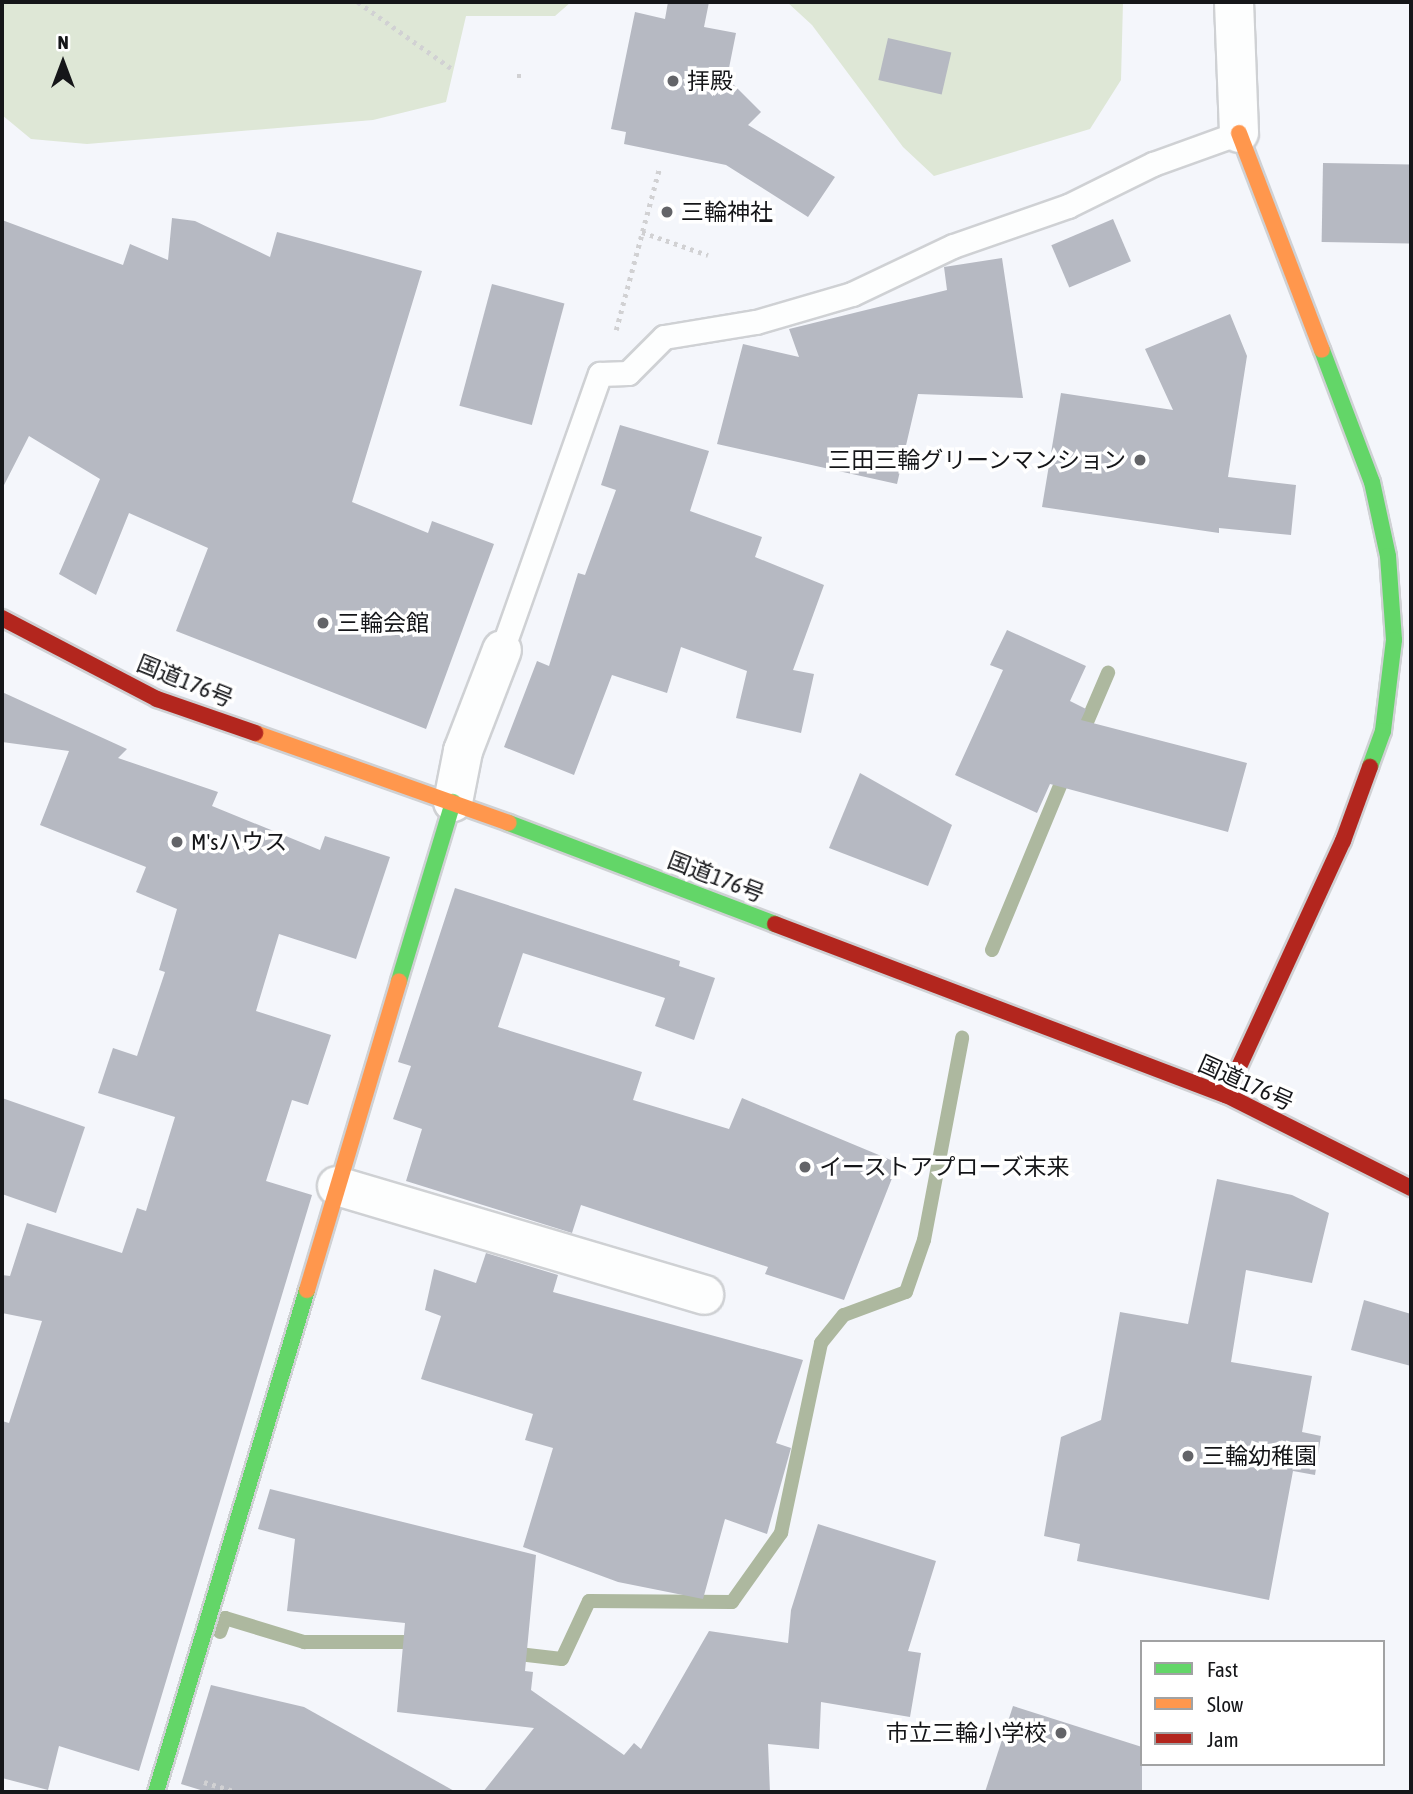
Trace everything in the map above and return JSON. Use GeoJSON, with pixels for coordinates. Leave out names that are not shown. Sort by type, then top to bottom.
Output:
{"type":"FeatureCollection","features":[{"type":"Feature","properties":{"kind":"main road"},"geometry":{"type":"LineString","coordinates":[[1226,1095],[1343,841],[1383,731],[1394,640],[1388,556],[1371,482],[1239,133]]}},
{"type":"Feature","properties":{"kind":"main road","name":"国道176号"},"geometry":{"type":"LineString","coordinates":[[2,618],[157,699],[453,802],[1226,1095],[1411,1188]]}},
{"type":"Feature","properties":{"kind":"main road"},"geometry":{"type":"LineString","coordinates":[[156,1792],[453,802]]}},
{"type":"Feature","properties":{"kind":"street"},"geometry":{"type":"LineString","coordinates":[[1234,2],[1239,133]]}},
{"type":"Feature","properties":{"kind":"street"},"geometry":{"type":"LineString","coordinates":[[453,802],[463,751],[502,650]]}},
{"type":"Feature","properties":{"kind":"street"},"geometry":{"type":"LineString","coordinates":[[337,1186],[704,1295]]}},
{"type":"Feature","properties":{"kind":"lane"},"geometry":{"type":"LineString","coordinates":[[502,650],[600,374],[628,373],[664,337],[755,322],[852,294],[953,246],[1068,206],[1153,164],[1239,133]]}},
{"type":"Feature","properties":{"kind":"path"},"geometry":{"type":"LineString","coordinates":[[358,2],[451,68]]}},
{"type":"Feature","properties":{"kind":"path"},"geometry":{"type":"LineString","coordinates":[[517,76],[525,76]]}},
{"type":"Feature","properties":{"kind":"path"},"geometry":{"type":"LineString","coordinates":[[613,340],[659,169]]}},
{"type":"Feature","properties":{"kind":"path"},"geometry":{"type":"LineString","coordinates":[[642,232],[708,255]]}},
{"type":"Feature","properties":{"kind":"green space"},"geometry":{"type":"Polygon","coordinates":[[[2,2],[571,2],[555,16],[466,16],[446,102],[373,120],[87,144],[31,139],[2,115],[2,2]]]}},
{"type":"Feature","properties":{"kind":"green space"},"geometry":{"type":"Polygon","coordinates":[[[787,2],[1123,2],[1121,80],[1090,129],[934,176],[903,147],[812,25],[787,2]]]}},
{"type":"Feature","properties":{"kind":"building","name":"拝殿"},"geometry":{"type":"Polygon","coordinates":[[[668,2],[709,2],[704,27],[736,33],[727,78],[761,112],[748,125],[835,177],[808,217],[726,165],[624,144],[626,132],[611,129],[635,12],[665,19],[668,2]]]}},
{"type":"Feature","properties":{"kind":"building"},"geometry":{"type":"Polygon","coordinates":[[[888,38],[951,53],[942,95],[878,80],[888,38]]]}},
{"type":"Feature","properties":{"kind":"building"},"geometry":{"type":"Polygon","coordinates":[[[1323,163],[1411,165],[1410,244],[1322,242],[1323,163]]]}},
{"type":"Feature","properties":{"kind":"building"},"geometry":{"type":"Polygon","coordinates":[[[172,218],[195,221],[270,257],[277,232],[422,271],[352,502],[428,533],[432,521],[494,544],[426,729],[176,631],[208,548],[129,513],[96,595],[59,574],[100,479],[29,436],[2,489],[2,220],[123,265],[130,244],[168,260],[172,218]]]}},
{"type":"Feature","properties":{"kind":"building"},"geometry":{"type":"Polygon","coordinates":[[[1113,219],[1131,261],[1069,288],[1051,245],[1113,219]]]}},
{"type":"Feature","properties":{"kind":"building"},"geometry":{"type":"Polygon","coordinates":[[[1002,258],[1023,398],[918,394],[897,484],[717,444],[743,344],[799,357],[789,329],[947,290],[944,267],[1002,258]]]}},
{"type":"Feature","properties":{"kind":"building"},"geometry":{"type":"Polygon","coordinates":[[[492,284],[564,303],[532,425],[459,406],[492,284]]]}},
{"type":"Feature","properties":{"kind":"building","name":"三田三輪グリーンマンション"},"geometry":{"type":"Polygon","coordinates":[[[1230,314],[1247,356],[1228,477],[1296,485],[1291,535],[1219,528],[1219,533],[1042,507],[1061,393],[1173,410],[1145,349],[1230,314]]]}},
{"type":"Feature","properties":{"kind":"building"},"geometry":{"type":"Polygon","coordinates":[[[620,425],[709,451],[690,511],[762,537],[755,557],[824,585],[793,670],[814,674],[801,733],[736,718],[747,671],[681,647],[667,693],[612,675],[574,775],[504,747],[537,661],[549,666],[578,573],[585,575],[616,490],[601,485],[620,425]]]}},
{"type":"Feature","properties":{"kind":"building"},"geometry":{"type":"Polygon","coordinates":[[[1007,630],[1086,666],[1070,701],[1086,709],[1081,720],[1247,763],[1228,832],[1050,784],[1037,813],[955,775],[1003,670],[990,665],[1007,630]]]}},
{"type":"Feature","properties":{"kind":"building"},"geometry":{"type":"Polygon","coordinates":[[[2,692],[127,749],[118,758],[218,792],[212,806],[320,850],[325,836],[390,857],[356,959],[279,934],[256,1011],[331,1035],[308,1105],[292,1100],[266,1181],[312,1195],[139,1771],[59,1746],[48,1790],[2,1778],[2,1421],[9,1423],[42,1321],[2,1313],[2,1275],[10,1276],[27,1223],[122,1253],[137,1208],[146,1211],[175,1117],[98,1093],[113,1048],[137,1056],[165,972],[159,970],[177,909],[136,892],[146,867],[40,825],[69,751],[2,742],[2,692]]]}},
{"type":"Feature","properties":{"kind":"building"},"geometry":{"type":"Polygon","coordinates":[[[860,773],[952,825],[928,886],[829,848],[860,773]]]}},
{"type":"Feature","properties":{"kind":"building"},"geometry":{"type":"Polygon","coordinates":[[[455,888],[680,961],[679,966],[715,978],[694,1040],[655,1026],[665,998],[523,953],[498,1027],[642,1072],[633,1100],[729,1129],[742,1098],[898,1163],[844,1300],[765,1274],[768,1267],[581,1205],[572,1233],[406,1181],[422,1129],[393,1119],[411,1066],[398,1062],[455,888]]]}},
{"type":"Feature","properties":{"kind":"building"},"geometry":{"type":"Polygon","coordinates":[[[2,1098],[85,1127],[56,1213],[2,1194],[2,1098]]]}},
{"type":"Feature","properties":{"kind":"building","name":"三輪幼稚園"},"geometry":{"type":"Polygon","coordinates":[[[1217,1179],[1292,1195],[1329,1213],[1312,1283],[1246,1270],[1231,1362],[1312,1376],[1302,1432],[1321,1436],[1315,1475],[1293,1471],[1269,1600],[1077,1561],[1080,1544],[1044,1536],[1061,1437],[1101,1420],[1120,1312],[1188,1324],[1217,1179]]]}},
{"type":"Feature","properties":{"kind":"building"},"geometry":{"type":"Polygon","coordinates":[[[486,1253],[558,1275],[553,1292],[803,1360],[776,1443],[791,1448],[767,1534],[725,1519],[703,1599],[618,1582],[523,1547],[553,1448],[525,1440],[533,1414],[421,1379],[441,1316],[425,1310],[434,1269],[476,1283],[486,1253]]]}},
{"type":"Feature","properties":{"kind":"building"},"geometry":{"type":"Polygon","coordinates":[[[1364,1300],[1411,1314],[1411,1366],[1351,1350],[1364,1300]]]}},
{"type":"Feature","properties":{"kind":"building"},"geometry":{"type":"Polygon","coordinates":[[[270,1489],[536,1555],[525,1671],[533,1672],[531,1690],[624,1755],[634,1743],[641,1749],[709,1631],[788,1643],[791,1610],[818,1524],[936,1561],[908,1651],[921,1653],[910,1717],[821,1702],[819,1749],[768,1744],[770,1792],[483,1792],[534,1728],[397,1712],[405,1623],[287,1611],[295,1539],[258,1529],[270,1489]]]}},
{"type":"Feature","properties":{"kind":"building"},"geometry":{"type":"Polygon","coordinates":[[[211,1685],[304,1707],[456,1792],[207,1792],[181,1784],[211,1685]]]}},
{"type":"Feature","properties":{"kind":"building"},"geometry":{"type":"Polygon","coordinates":[[[1013,1706],[1140,1746],[1142,1792],[985,1792],[1013,1706]]]}},
{"type":"Feature","properties":{"kind":"waterway"},"geometry":{"type":"LineString","coordinates":[[1081,736],[1108,673]]}},
{"type":"Feature","properties":{"kind":"waterway"},"geometry":{"type":"LineString","coordinates":[[992,950],[1066,771]]}},
{"type":"Feature","properties":{"kind":"waterway"},"geometry":{"type":"LineString","coordinates":[[510,1653],[562,1659],[589,1601],[732,1602],[781,1533],[821,1343],[844,1315],[906,1292],[924,1240],[962,1038]]}},
{"type":"Feature","properties":{"kind":"waterway"},"geometry":{"type":"LineString","coordinates":[[220,1632],[225,1618],[304,1642],[420,1642]]}},
{"type":"Feature","properties":{"kind":"traffic: fast"},"geometry":{"type":"LineString","coordinates":[[1322,350],[1372,482],[1388,556],[1394,640],[1383,731],[1370,767]]}},
{"type":"Feature","properties":{"kind":"traffic: fast"},"geometry":{"type":"LineString","coordinates":[[399,981],[453,802]]}},
{"type":"Feature","properties":{"kind":"traffic: fast"},"geometry":{"type":"LineString","coordinates":[[509,823],[775,924]]}},
{"type":"Feature","properties":{"kind":"traffic: fast"},"geometry":{"type":"LineString","coordinates":[[156,1792],[307,1290]]}},
{"type":"Feature","properties":{"kind":"traffic: slow"},"geometry":{"type":"LineString","coordinates":[[1239,133],[1322,350]]}},
{"type":"Feature","properties":{"kind":"traffic: slow"},"geometry":{"type":"LineString","coordinates":[[255,733],[509,823]]}},
{"type":"Feature","properties":{"kind":"traffic: slow"},"geometry":{"type":"LineString","coordinates":[[307,1290],[399,981]]}},
{"type":"Feature","properties":{"kind":"traffic: jam"},"geometry":{"type":"LineString","coordinates":[[2,618],[157,699],[255,733]]}},
{"type":"Feature","properties":{"kind":"traffic: jam"},"geometry":{"type":"LineString","coordinates":[[1226,1095],[1343,841],[1370,767]]}},
{"type":"Feature","properties":{"kind":"traffic: jam"},"geometry":{"type":"LineString","coordinates":[[775,924],[1226,1095],[1411,1188]]}},
{"type":"Feature","properties":{"kind":"place","name":"拝殿"},"geometry":{"type":"Point","coordinates":[673,81]}},
{"type":"Feature","properties":{"kind":"place","name":"三輪神社"},"geometry":{"type":"Point","coordinates":[667,212]}},
{"type":"Feature","properties":{"kind":"place","name":"三田三輪グリーンマンション"},"geometry":{"type":"Point","coordinates":[1140,460]}},
{"type":"Feature","properties":{"kind":"place","name":"三輪会館"},"geometry":{"type":"Point","coordinates":[323,623]}},
{"type":"Feature","properties":{"kind":"place","name":"M'sハウス"},"geometry":{"type":"Point","coordinates":[177,842]}},
{"type":"Feature","properties":{"kind":"place","name":"イーストアプローズ末来"},"geometry":{"type":"Point","coordinates":[805,1167]}},
{"type":"Feature","properties":{"kind":"place","name":"三輪幼稚園"},"geometry":{"type":"Point","coordinates":[1188,1456]}},
{"type":"Feature","properties":{"kind":"place","name":"市立三輪小学校"},"geometry":{"type":"Point","coordinates":[1061,1733]}}]}
